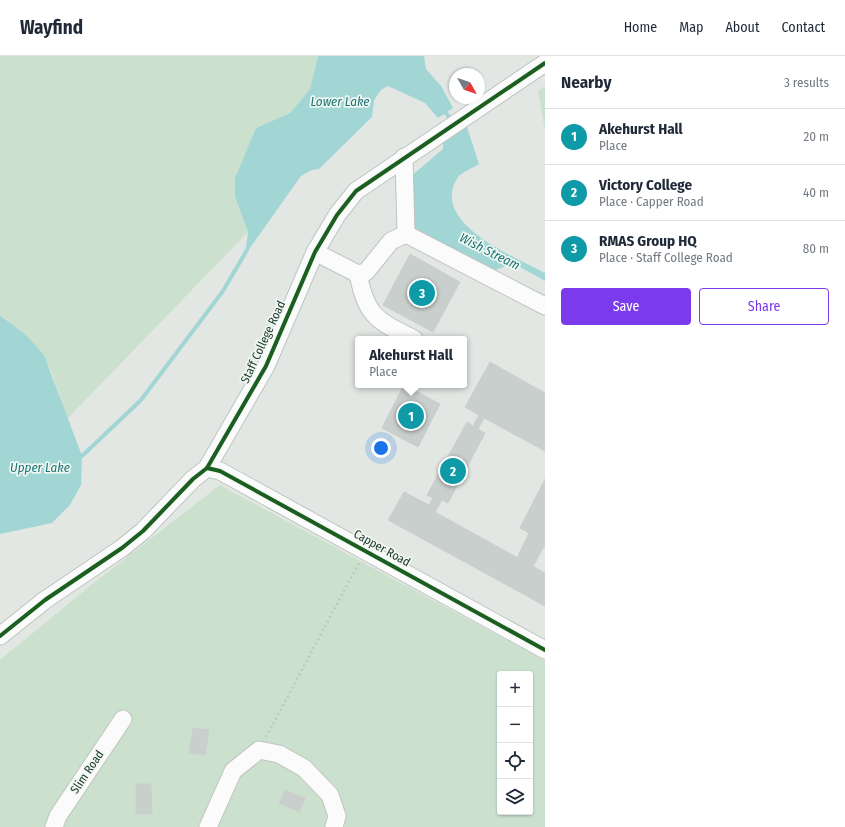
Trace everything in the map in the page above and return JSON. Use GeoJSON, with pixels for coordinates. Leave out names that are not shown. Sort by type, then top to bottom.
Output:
{"type":"FeatureCollection","features":[{"type":"Feature","properties":{"kind":"street","name":"Staff College Road"},"geometry":{"type":"LineString","coordinates":[[0,636],[45,600],[122,548],[143,531],[193,479],[207,468],[266,366],[315,252],[337,215],[356,191],[404,157],[545,63]]}},
{"type":"Feature","properties":{"kind":"street"},"geometry":{"type":"LineString","coordinates":[[404,157],[406,234]]}},
{"type":"Feature","properties":{"kind":"street"},"geometry":{"type":"LineString","coordinates":[[315,252],[358,274],[366,272],[390,241],[406,234]]}},
{"type":"Feature","properties":{"kind":"street"},"geometry":{"type":"LineString","coordinates":[[406,234],[545,306]]}},
{"type":"Feature","properties":{"kind":"street"},"geometry":{"type":"LineString","coordinates":[[358,274],[363,298],[370,312],[390,327],[408,336]]}},
{"type":"Feature","properties":{"kind":"street","name":"Capper Road"},"geometry":{"type":"LineString","coordinates":[[207,468],[220,471],[366,550],[545,650]]}},
{"type":"Feature","properties":{"kind":"street","name":"Slim Road"},"geometry":{"type":"LineString","coordinates":[[54,827],[58,816],[123,719]]}},
{"type":"Feature","properties":{"kind":"street"},"geometry":{"type":"LineString","coordinates":[[208,827],[233,771],[259,750],[279,754],[304,768],[330,796],[337,816],[334,827]]}},
{"type":"Feature","properties":{"kind":"path"},"geometry":{"type":"LineString","coordinates":[[259,750],[366,550]]}},
{"type":"Feature","properties":{"kind":"green space"},"geometry":{"type":"Polygon","coordinates":[[[0,56],[318,56],[310,89],[290,113],[256,128],[235,178],[235,197],[248,232],[67,419],[51,370],[5,317],[0,315],[0,56]]]}},
{"type":"Feature","properties":{"kind":"green space"},"geometry":{"type":"Polygon","coordinates":[[[545,86],[545,131],[538,91],[545,86]]]}},
{"type":"Feature","properties":{"kind":"green space"},"geometry":{"type":"Polygon","coordinates":[[[220,485],[545,661],[545,827],[0,827],[0,660],[91,585],[220,485]]]}},
{"type":"Feature","properties":{"kind":"water","name":"Lower Lake"},"geometry":{"type":"Polygon","coordinates":[[[318,56],[424,56],[426,69],[441,86],[449,101],[449,104],[451,104],[453,108],[438,118],[425,103],[388,86],[381,90],[374,100],[372,117],[319,169],[312,170],[301,176],[245,255],[248,232],[235,197],[235,178],[256,128],[290,113],[310,89],[318,56]]]}},
{"type":"Feature","properties":{"kind":"water"},"geometry":{"type":"Polygon","coordinates":[[[466,124],[479,164],[458,177],[452,194],[455,209],[464,223],[479,236],[496,248],[545,273],[545,281],[513,263],[493,271],[414,229],[410,177],[443,149],[443,140],[466,124]]]}},
{"type":"Feature","properties":{"kind":"water","name":"Upper Lake"},"geometry":{"type":"Polygon","coordinates":[[[0,315],[27,336],[44,355],[82,456],[81,485],[70,505],[52,523],[0,534],[0,315]]]}},
{"type":"Feature","properties":{"kind":"building"},"geometry":{"type":"Polygon","coordinates":[[[410,254],[460,282],[433,332],[383,305],[410,254]]]}},
{"type":"Feature","properties":{"kind":"building"},"geometry":{"type":"Polygon","coordinates":[[[490,362],[545,393],[545,451],[484,418],[478,429],[485,433],[448,503],[442,500],[435,512],[545,573],[545,606],[388,520],[404,492],[429,505],[433,498],[427,495],[467,422],[473,426],[479,415],[465,407],[490,362]]]}},
{"type":"Feature","properties":{"kind":"building"},"geometry":{"type":"Polygon","coordinates":[[[402,388],[410,388],[440,404],[418,447],[382,428],[402,388]]]}},
{"type":"Feature","properties":{"kind":"building"},"geometry":{"type":"Polygon","coordinates":[[[545,479],[545,547],[544,546],[533,567],[517,558],[529,533],[520,528],[545,479]]]}},
{"type":"Feature","properties":{"kind":"building"},"geometry":{"type":"Polygon","coordinates":[[[193,728],[209,730],[205,755],[189,753],[193,728]]]}},
{"type":"Feature","properties":{"kind":"building"},"geometry":{"type":"Polygon","coordinates":[[[136,784],[151,784],[152,814],[136,814],[136,784]]]}},
{"type":"Feature","properties":{"kind":"building"},"geometry":{"type":"Polygon","coordinates":[[[285,790],[305,798],[299,812],[279,803],[285,790]]]}},
{"type":"Feature","properties":{"kind":"waterway","name":"Wish Stream"},"geometry":{"type":"LineString","coordinates":[[443,109],[452,121]]}},
{"type":"Feature","properties":{"kind":"waterway"},"geometry":{"type":"LineString","coordinates":[[82,456],[141,400],[223,291],[247,250]]}},
{"type":"Feature","properties":{"kind":"cycle path"},"geometry":{"type":"LineString","coordinates":[[0,636],[45,600],[122,548],[143,531],[193,479],[207,468],[266,366],[315,252],[337,215],[356,191],[545,63]]}},
{"type":"Feature","properties":{"kind":"cycle path"},"geometry":{"type":"LineString","coordinates":[[207,468],[220,471],[545,650]]}},
{"type":"Feature","properties":{"kind":"place","name":"RMAS Group HQ"},"geometry":{"type":"Point","coordinates":[422,293]}},
{"type":"Feature","properties":{"kind":"place","name":"Akehurst Hall"},"geometry":{"type":"Point","coordinates":[411,416]}},
{"type":"Feature","properties":{"kind":"place","name":"Victory College"},"geometry":{"type":"Point","coordinates":[453,471]}}]}
